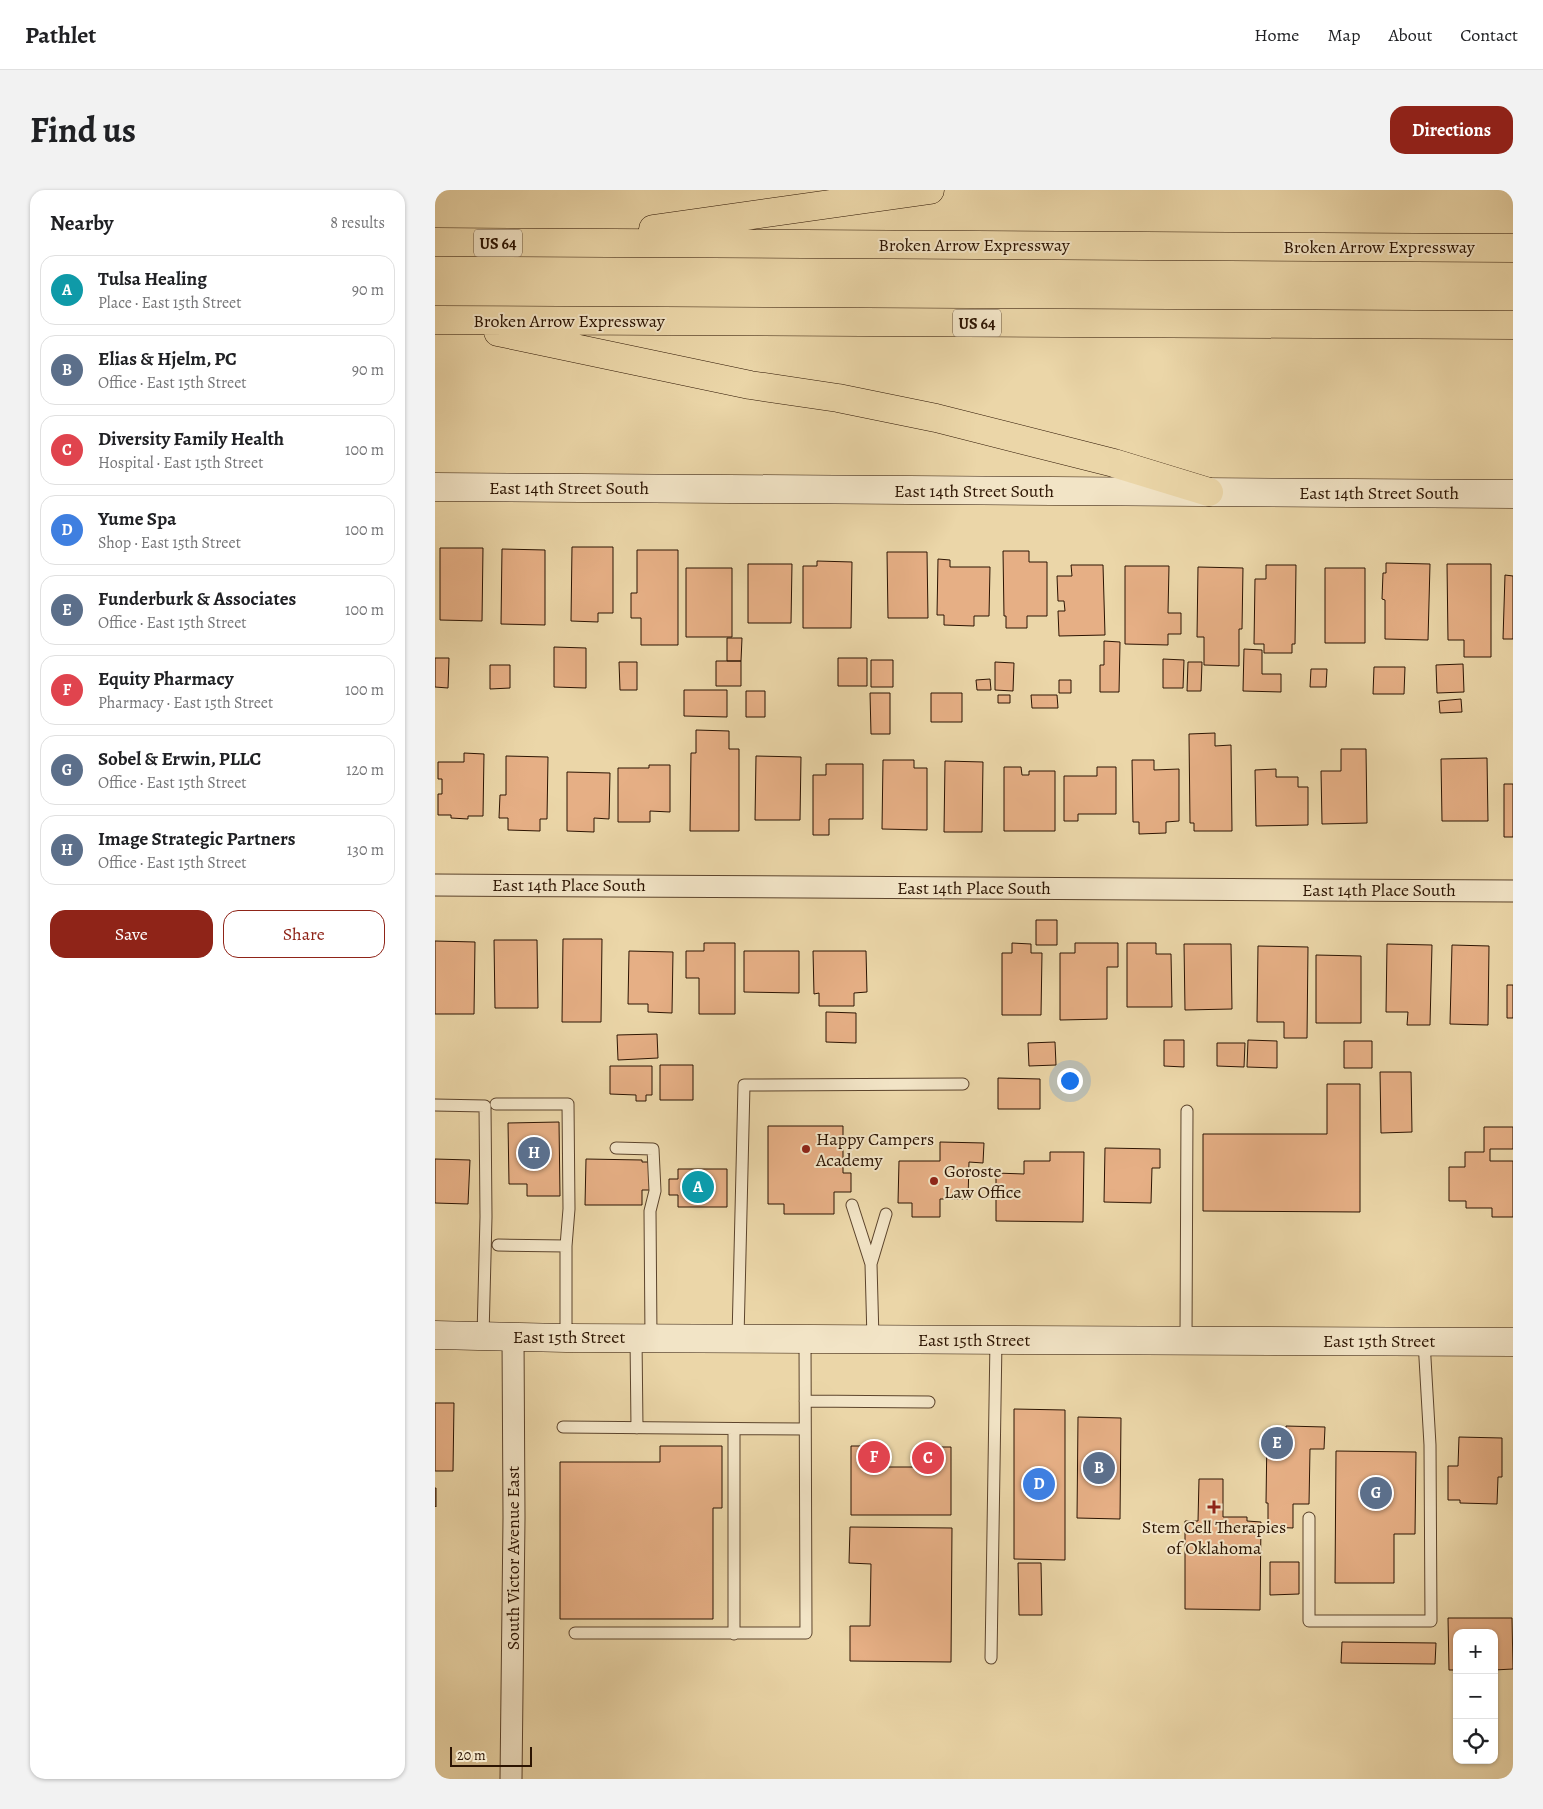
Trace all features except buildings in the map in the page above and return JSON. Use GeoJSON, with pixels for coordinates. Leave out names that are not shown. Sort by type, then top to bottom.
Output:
{"type":"FeatureCollection","features":[{"type":"Feature","properties":{"kind":"highway"},"geometry":{"type":"LineString","coordinates":[[560,243],[930,190]]}},
{"type":"Feature","properties":{"kind":"highway","name":"Broken Arrow Expressway"},"geometry":{"type":"LineString","coordinates":[[435,242],[1513,248]]}},
{"type":"Feature","properties":{"kind":"highway"},"geometry":{"type":"LineString","coordinates":[[438,320],[750,385],[838,398],[936,418],[1114,463],[1209,492]]}},
{"type":"Feature","properties":{"kind":"highway","name":"Broken Arrow Expressway"},"geometry":{"type":"LineString","coordinates":[[438,320],[1513,325]]}},
{"type":"Feature","properties":{"kind":"main road","name":"East 14th Street South"},"geometry":{"type":"LineString","coordinates":[[435,487],[1513,494]]}},
{"type":"Feature","properties":{"kind":"main road","name":"East 15th Street"},"geometry":{"type":"LineString","coordinates":[[435,1335],[566,1338],[1513,1342]]}},
{"type":"Feature","properties":{"kind":"street","name":"East 14th Place South"},"geometry":{"type":"LineString","coordinates":[[435,885],[1513,891]]}},
{"type":"Feature","properties":{"kind":"street","name":"South Victor Avenue East"},"geometry":{"type":"LineString","coordinates":[[511,1779],[514,1518],[513,1337]]}},
{"type":"Feature","properties":{"kind":"lane"},"geometry":{"type":"LineString","coordinates":[[737,1338],[744,1085],[963,1084]]}},
{"type":"Feature","properties":{"kind":"lane"},"geometry":{"type":"LineString","coordinates":[[496,1104],[568,1104],[569,1209],[566,1246],[566,1338]]}},
{"type":"Feature","properties":{"kind":"lane"},"geometry":{"type":"LineString","coordinates":[[435,1105],[485,1106],[486,1217],[483,1336]]}},
{"type":"Feature","properties":{"kind":"lane"},"geometry":{"type":"LineString","coordinates":[[1186,1340],[1187,1111]]}},
{"type":"Feature","properties":{"kind":"lane"},"geometry":{"type":"LineString","coordinates":[[616,1148],[653,1149],[655,1191],[651,1211],[637,1428]]}},
{"type":"Feature","properties":{"kind":"lane"},"geometry":{"type":"LineString","coordinates":[[852,1205],[871,1264],[873,1339]]}},
{"type":"Feature","properties":{"kind":"lane"},"geometry":{"type":"LineString","coordinates":[[871,1264],[886,1214]]}},
{"type":"Feature","properties":{"kind":"lane"},"geometry":{"type":"LineString","coordinates":[[498,1245],[566,1246]]}},
{"type":"Feature","properties":{"kind":"lane"},"geometry":{"type":"LineString","coordinates":[[575,1633],[806,1633],[805,1339]]}},
{"type":"Feature","properties":{"kind":"lane"},"geometry":{"type":"LineString","coordinates":[[991,1658],[996,1340]]}},
{"type":"Feature","properties":{"kind":"lane"},"geometry":{"type":"LineString","coordinates":[[1309,1518],[1309,1621],[1431,1621],[1430,1445],[1424,1341]]}},
{"type":"Feature","properties":{"kind":"lane"},"geometry":{"type":"LineString","coordinates":[[805,1401],[929,1402]]}},
{"type":"Feature","properties":{"kind":"lane"},"geometry":{"type":"LineString","coordinates":[[563,1427],[805,1430]]}},
{"type":"Feature","properties":{"kind":"lane"},"geometry":{"type":"LineString","coordinates":[[734,1428],[734,1634]]}},
{"type":"Feature","properties":{"kind":"place","name":"Happy Campers Academy"},"geometry":{"type":"Point","coordinates":[806,1149]}},
{"type":"Feature","properties":{"kind":"place","name":"Image Strategic Partners"},"geometry":{"type":"Point","coordinates":[534,1153]}},
{"type":"Feature","properties":{"kind":"place","name":"Goroste Law Office"},"geometry":{"type":"Point","coordinates":[934,1181]}},
{"type":"Feature","properties":{"kind":"place","name":"Tulsa Healing"},"geometry":{"type":"Point","coordinates":[698,1187]}},
{"type":"Feature","properties":{"kind":"place","name":"Funderburk & Associates"},"geometry":{"type":"Point","coordinates":[1277,1443]}},
{"type":"Feature","properties":{"kind":"place","name":"Equity Pharmacy"},"geometry":{"type":"Point","coordinates":[874,1457]}},
{"type":"Feature","properties":{"kind":"place","name":"Diversity Family Health"},"geometry":{"type":"Point","coordinates":[928,1458]}},
{"type":"Feature","properties":{"kind":"place","name":"Elias & Hjelm, PC"},"geometry":{"type":"Point","coordinates":[1099,1468]}},
{"type":"Feature","properties":{"kind":"place","name":"Yume Spa"},"geometry":{"type":"Point","coordinates":[1039,1484]}},
{"type":"Feature","properties":{"kind":"place","name":"Sobel & Erwin, PLLC"},"geometry":{"type":"Point","coordinates":[1376,1493]}},
{"type":"Feature","properties":{"kind":"place","name":"Stem Cell Therapies of Oklahoma"},"geometry":{"type":"Point","coordinates":[1214,1507]}}]}
